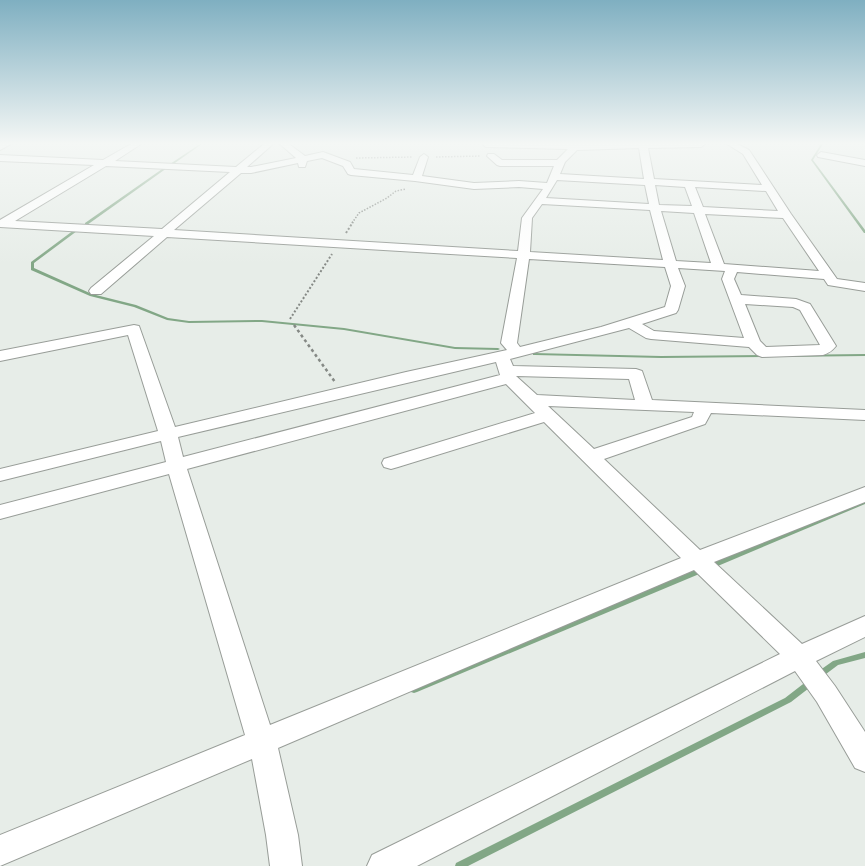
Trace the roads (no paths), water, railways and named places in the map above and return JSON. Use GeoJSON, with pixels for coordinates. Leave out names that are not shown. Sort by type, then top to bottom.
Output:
{"type":"FeatureCollection","features":[{"type":"Feature","properties":{"kind":"street"},"geometry":{"type":"LineString","coordinates":[[1,224],[68,184]]}},
{"type":"Feature","properties":{"kind":"street"},"geometry":{"type":"LineString","coordinates":[[96,291],[222,184]]}},
{"type":"Feature","properties":{"kind":"street"},"geometry":{"type":"LineString","coordinates":[[463,184],[474,186],[510,184]]}},
{"type":"Feature","properties":{"kind":"street"},"geometry":{"type":"LineString","coordinates":[[549,184],[527,218],[524,254],[509,343],[508,364],[531,400],[804,663],[826,694],[865,758]]}},
{"type":"Feature","properties":{"kind":"street"},"geometry":{"type":"LineString","coordinates":[[613,184],[616,206]]}},
{"type":"Feature","properties":{"kind":"street"},"geometry":{"type":"LineString","coordinates":[[0,512],[176,466],[508,364],[672,310],[678,286],[670,263],[650,184]]}},
{"type":"Feature","properties":{"kind":"street"},"geometry":{"type":"LineString","coordinates":[[689,184],[698,210],[726,268],[735,299],[753,343],[762,352],[822,350],[828,346],[805,307],[796,303],[735,299]]}},
{"type":"Feature","properties":{"kind":"street"},"geometry":{"type":"LineString","coordinates":[[697,184],[770,188]]}},
{"type":"Feature","properties":{"kind":"street"},"geometry":{"type":"LineString","coordinates":[[768,184],[826,275],[833,282],[865,286]]}},
{"type":"Feature","properties":{"kind":"street"},"geometry":{"type":"LineString","coordinates":[[539,201],[786,215]]}},
{"type":"Feature","properties":{"kind":"street"},"geometry":{"type":"LineString","coordinates":[[1,224],[670,263],[826,275]]}},
{"type":"Feature","properties":{"kind":"street"},"geometry":{"type":"LineString","coordinates":[[632,324],[651,335],[753,343]]}},
{"type":"Feature","properties":{"kind":"street"},"geometry":{"type":"LineString","coordinates":[[0,356],[134,329],[168,433],[176,466],[264,751],[282,835],[286,866]]}},
{"type":"Feature","properties":{"kind":"street"},"geometry":{"type":"LineString","coordinates":[[0,475],[342,392],[508,364],[636,374],[644,405]]}},
{"type":"Feature","properties":{"kind":"street"},"geometry":{"type":"LineString","coordinates":[[531,400],[865,415]]}},
{"type":"Feature","properties":{"kind":"street"},"geometry":{"type":"LineString","coordinates":[[590,457],[699,420],[704,408]]}},
{"type":"Feature","properties":{"kind":"street"},"geometry":{"type":"LineString","coordinates":[[390,463],[547,415]]}},
{"type":"Feature","properties":{"kind":"street"},"geometry":{"type":"LineString","coordinates":[[0,851],[264,751],[704,566],[865,494]]}},
{"type":"Feature","properties":{"kind":"street"},"geometry":{"type":"LineString","coordinates":[[383,866],[804,663],[865,626]]}},
{"type":"Feature","properties":{"kind":"waterway"},"geometry":{"type":"LineString","coordinates":[[86,224],[143,184]]}},
{"type":"Feature","properties":{"kind":"waterway"},"geometry":{"type":"LineString","coordinates":[[830,184],[865,232]]}},
{"type":"Feature","properties":{"kind":"waterway"},"geometry":{"type":"LineString","coordinates":[[75,231],[32,263],[32,269],[91,295],[135,306],[167,319],[189,322],[262,321],[344,329],[455,348],[498,349]]}},
{"type":"Feature","properties":{"kind":"waterway"},"geometry":{"type":"LineString","coordinates":[[535,354],[661,357],[766,356]]}},
{"type":"Feature","properties":{"kind":"waterway"},"geometry":{"type":"LineString","coordinates":[[780,356],[865,355]]}},
{"type":"Feature","properties":{"kind":"waterway"},"geometry":{"type":"LineString","coordinates":[[711,566],[865,502]]}},
{"type":"Feature","properties":{"kind":"waterway"},"geometry":{"type":"LineString","coordinates":[[414,690],[702,570]]}},
{"type":"Feature","properties":{"kind":"waterway"},"geometry":{"type":"LineString","coordinates":[[819,675],[836,663],[865,655]]}},
{"type":"Feature","properties":{"kind":"waterway"},"geometry":{"type":"LineString","coordinates":[[459,866],[788,700],[810,683]]}}]}
